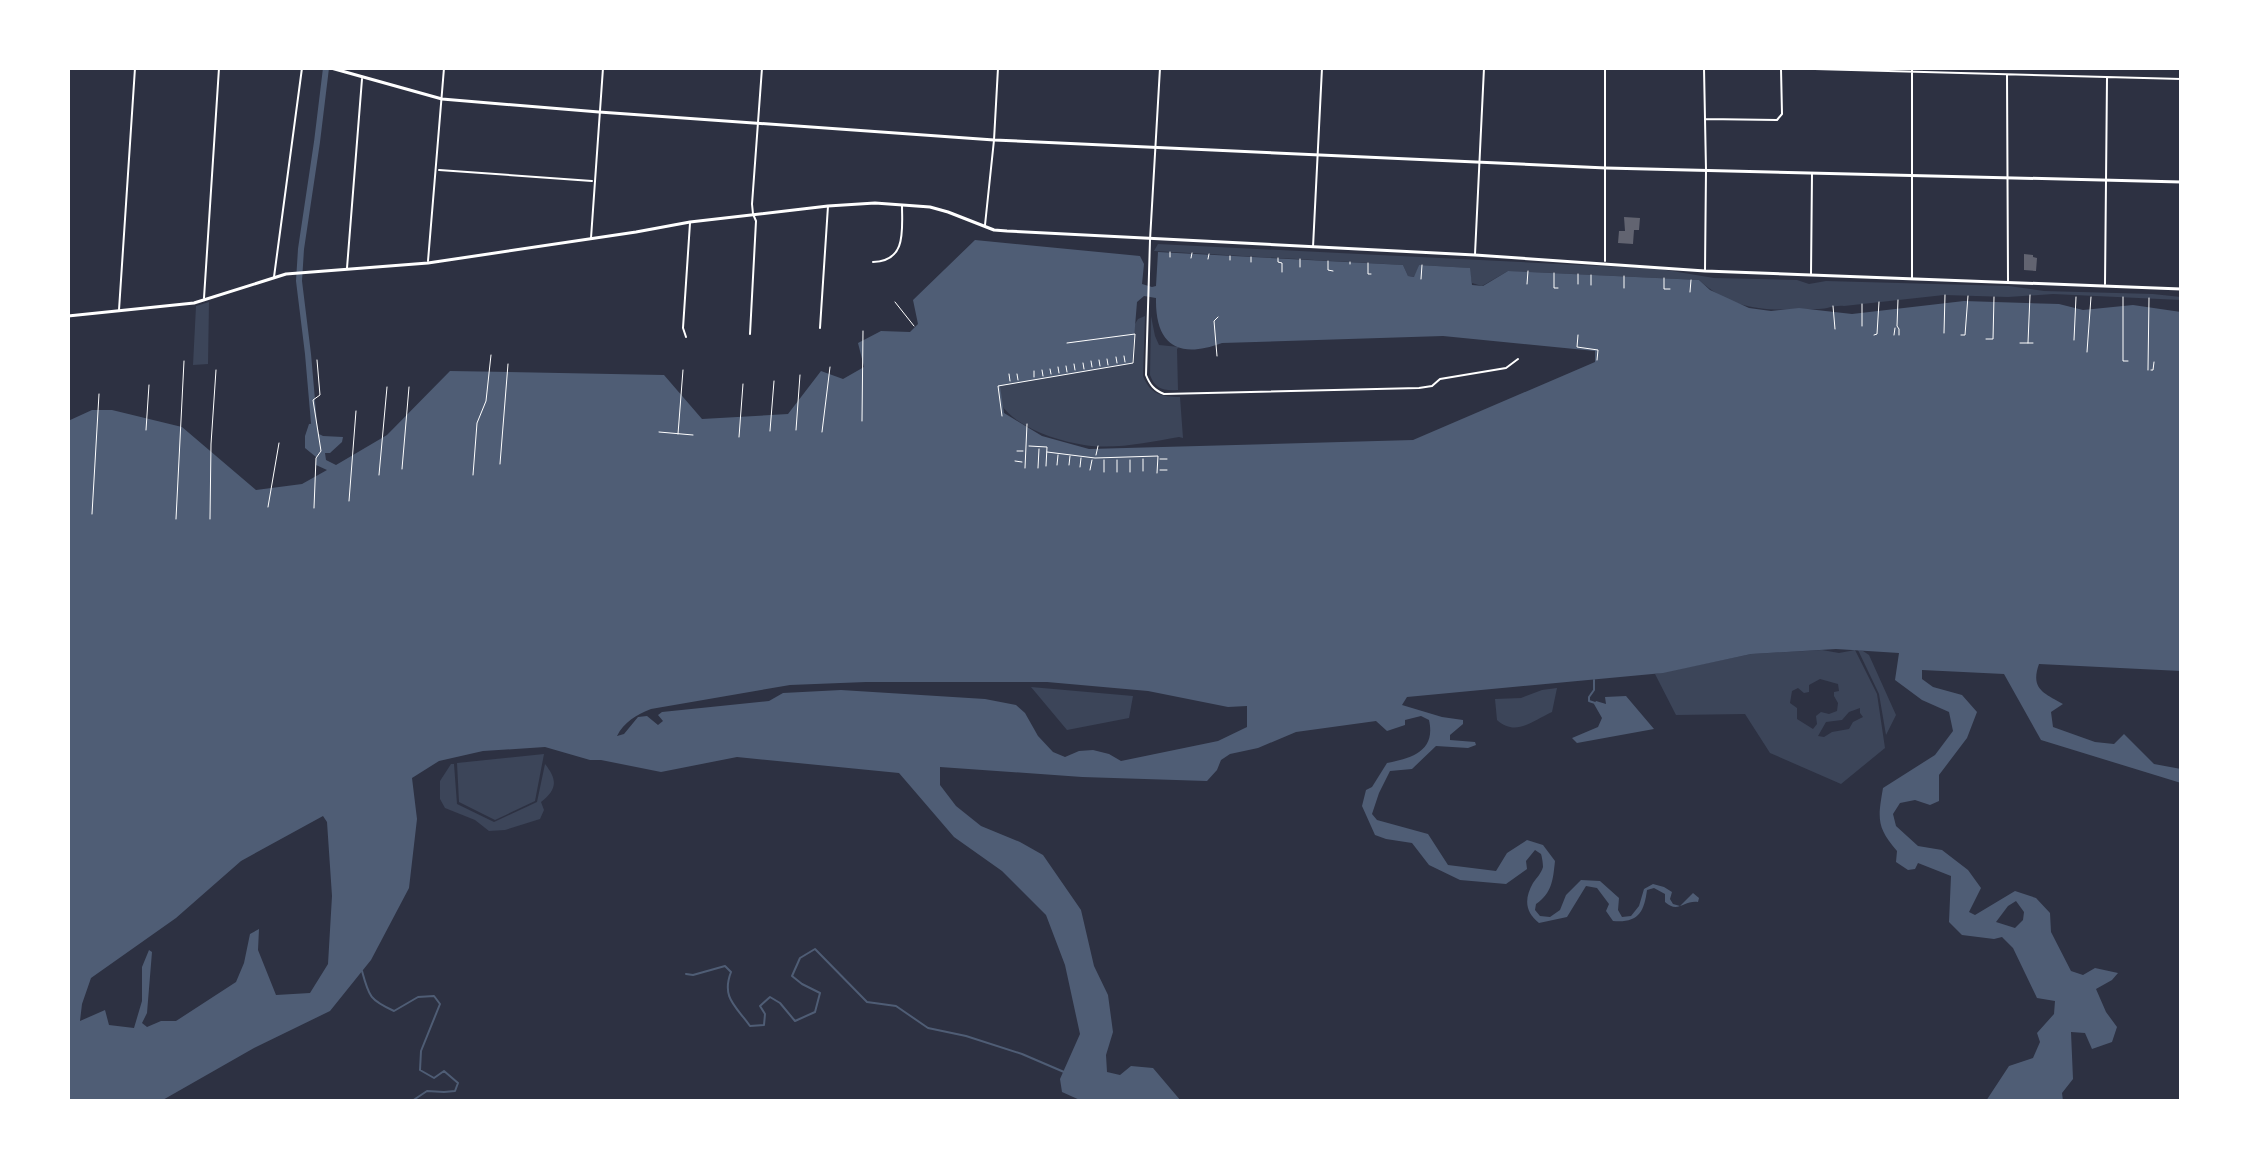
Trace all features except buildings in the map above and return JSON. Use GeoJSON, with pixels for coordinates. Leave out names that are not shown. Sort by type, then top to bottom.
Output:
{"type":"FeatureCollection","features":[{"type":"Feature","properties":{"kind":"street"},"geometry":{"type":"LineString","coordinates":[[119,311],[135,68]]}},
{"type":"Feature","properties":{"kind":"street"},"geometry":{"type":"LineString","coordinates":[[204,301],[219,68]]}},
{"type":"Feature","properties":{"kind":"street"},"geometry":{"type":"LineString","coordinates":[[274,278],[302,68]]}},
{"type":"Feature","properties":{"kind":"street"},"geometry":{"type":"LineString","coordinates":[[331,68],[442,99],[994,140],[1606,168],[2181,182]]}},
{"type":"Feature","properties":{"kind":"street"},"geometry":{"type":"LineString","coordinates":[[428,263],[444,68]]}},
{"type":"Feature","properties":{"kind":"street"},"geometry":{"type":"LineString","coordinates":[[591,239],[603,68]]}},
{"type":"Feature","properties":{"kind":"street"},"geometry":{"type":"LineString","coordinates":[[750,334],[757,122],[762,68]]}},
{"type":"Feature","properties":{"kind":"street"},"geometry":{"type":"LineString","coordinates":[[985,226],[998,68]]}},
{"type":"Feature","properties":{"kind":"street"},"geometry":{"type":"LineString","coordinates":[[1160,68],[1146,375],[1156,391],[1164,394],[1419,388],[1432,386],[1440,379],[1506,368],[1518,359]]}},
{"type":"Feature","properties":{"kind":"street"},"geometry":{"type":"LineString","coordinates":[[1313,248],[1322,68]]}},
{"type":"Feature","properties":{"kind":"street"},"geometry":{"type":"LineString","coordinates":[[1475,255],[1484,68]]}},
{"type":"Feature","properties":{"kind":"street"},"geometry":{"type":"LineString","coordinates":[[1605,68],[1605,263]]}},
{"type":"Feature","properties":{"kind":"street"},"geometry":{"type":"LineString","coordinates":[[1704,68],[1705,271]]}},
{"type":"Feature","properties":{"kind":"street"},"geometry":{"type":"LineString","coordinates":[[1705,119],[1777,120],[1782,114],[1780,68],[2181,79]]}},
{"type":"Feature","properties":{"kind":"street"},"geometry":{"type":"LineString","coordinates":[[1912,70],[1912,279]]}},
{"type":"Feature","properties":{"kind":"street"},"geometry":{"type":"LineString","coordinates":[[2007,74],[2008,282]]}},
{"type":"Feature","properties":{"kind":"street"},"geometry":{"type":"LineString","coordinates":[[347,269],[362,77]]}},
{"type":"Feature","properties":{"kind":"street"},"geometry":{"type":"LineString","coordinates":[[2105,285],[2107,78]]}},
{"type":"Feature","properties":{"kind":"street"},"geometry":{"type":"LineString","coordinates":[[437,170],[594,181]]}},
{"type":"Feature","properties":{"kind":"street"},"geometry":{"type":"LineString","coordinates":[[1811,276],[1812,173]]}},
{"type":"Feature","properties":{"kind":"street"},"geometry":{"type":"LineString","coordinates":[[68,316],[204,301],[290,274],[428,263],[690,222],[875,203],[948,212],[994,230],[1007,231],[1475,255],[1705,271],[2181,289]]}},
{"type":"Feature","properties":{"kind":"street"},"geometry":{"type":"LineString","coordinates":[[873,262],[892,257],[898,249],[902,204]]}},
{"type":"Feature","properties":{"kind":"street"},"geometry":{"type":"LineString","coordinates":[[820,328],[828,206]]}},
{"type":"Feature","properties":{"kind":"street"},"geometry":{"type":"LineString","coordinates":[[686,337],[683,328],[690,222]]}},
{"type":"Feature","properties":{"kind":"path"},"geometry":{"type":"LineString","coordinates":[[1170,252],[1170,257]]}},
{"type":"Feature","properties":{"kind":"path"},"geometry":{"type":"LineString","coordinates":[[1191,258],[1192,253]]}},
{"type":"Feature","properties":{"kind":"path"},"geometry":{"type":"LineString","coordinates":[[1208,259],[1209,254]]}},
{"type":"Feature","properties":{"kind":"path"},"geometry":{"type":"LineString","coordinates":[[1251,257],[1251,262]]}},
{"type":"Feature","properties":{"kind":"path"},"geometry":{"type":"LineString","coordinates":[[1278,258],[1278,262],[1282,263],[1282,272]]}},
{"type":"Feature","properties":{"kind":"path"},"geometry":{"type":"LineString","coordinates":[[1300,259],[1300,267]]}},
{"type":"Feature","properties":{"kind":"path"},"geometry":{"type":"LineString","coordinates":[[1328,261],[1328,270],[1333,271]]}},
{"type":"Feature","properties":{"kind":"path"},"geometry":{"type":"LineString","coordinates":[[1368,263],[1368,274],[1371,274]]}},
{"type":"Feature","properties":{"kind":"path"},"geometry":{"type":"LineString","coordinates":[[1421,279],[1422,265]]}},
{"type":"Feature","properties":{"kind":"path"},"geometry":{"type":"LineString","coordinates":[[1527,284],[1528,271]]}},
{"type":"Feature","properties":{"kind":"path"},"geometry":{"type":"LineString","coordinates":[[1554,273],[1554,288],[1558,288]]}},
{"type":"Feature","properties":{"kind":"path"},"geometry":{"type":"LineString","coordinates":[[1578,274],[1578,284]]}},
{"type":"Feature","properties":{"kind":"path"},"geometry":{"type":"LineString","coordinates":[[1591,275],[1589,285],[1595,285]]}},
{"type":"Feature","properties":{"kind":"path"},"geometry":{"type":"LineString","coordinates":[[1624,276],[1624,288]]}},
{"type":"Feature","properties":{"kind":"path"},"geometry":{"type":"LineString","coordinates":[[1664,278],[1664,289],[1670,289]]}},
{"type":"Feature","properties":{"kind":"path"},"geometry":{"type":"LineString","coordinates":[[1690,292],[1691,280]]}},
{"type":"Feature","properties":{"kind":"path"},"geometry":{"type":"LineString","coordinates":[[1944,333],[1945,295]]}},
{"type":"Feature","properties":{"kind":"path"},"geometry":{"type":"LineString","coordinates":[[2028,343],[2030,295]]}},
{"type":"Feature","properties":{"kind":"path"},"geometry":{"type":"LineString","coordinates":[[1961,335],[1965,335],[1968,296]]}},
{"type":"Feature","properties":{"kind":"path"},"geometry":{"type":"LineString","coordinates":[[1986,339],[1993,339],[1994,297]]}},
{"type":"Feature","properties":{"kind":"path"},"geometry":{"type":"LineString","coordinates":[[2074,340],[2076,297]]}},
{"type":"Feature","properties":{"kind":"path"},"geometry":{"type":"LineString","coordinates":[[2087,352],[2091,297]]}},
{"type":"Feature","properties":{"kind":"path"},"geometry":{"type":"LineString","coordinates":[[2123,297],[2123,361],[2128,361]]}},
{"type":"Feature","properties":{"kind":"path"},"geometry":{"type":"LineString","coordinates":[[2149,298],[2147,370],[2153,370],[2154,362]]}},
{"type":"Feature","properties":{"kind":"path"},"geometry":{"type":"LineString","coordinates":[[1898,300],[1899,335]]}},
{"type":"Feature","properties":{"kind":"path"},"geometry":{"type":"LineString","coordinates":[[895,302],[914,326]]}},
{"type":"Feature","properties":{"kind":"path"},"geometry":{"type":"LineString","coordinates":[[1874,335],[1877,334],[1879,302]]}},
{"type":"Feature","properties":{"kind":"path"},"geometry":{"type":"LineString","coordinates":[[1862,304],[1862,326]]}},
{"type":"Feature","properties":{"kind":"path"},"geometry":{"type":"LineString","coordinates":[[1833,306],[1835,329]]}},
{"type":"Feature","properties":{"kind":"path"},"geometry":{"type":"LineString","coordinates":[[1217,356],[1214,321],[1218,317]]}},
{"type":"Feature","properties":{"kind":"path"},"geometry":{"type":"LineString","coordinates":[[1894,335],[1897,326]]}},
{"type":"Feature","properties":{"kind":"path"},"geometry":{"type":"LineString","coordinates":[[1002,416],[998,386],[1133,363],[1136,330]]}},
{"type":"Feature","properties":{"kind":"path"},"geometry":{"type":"LineString","coordinates":[[862,421],[863,331]]}},
{"type":"Feature","properties":{"kind":"path"},"geometry":{"type":"LineString","coordinates":[[1067,343],[1135,334]]}},
{"type":"Feature","properties":{"kind":"path"},"geometry":{"type":"LineString","coordinates":[[1578,335],[1577,349],[1598,350],[1597,360]]}},
{"type":"Feature","properties":{"kind":"path"},"geometry":{"type":"LineString","coordinates":[[1577,341],[1582,342]]}},
{"type":"Feature","properties":{"kind":"path"},"geometry":{"type":"LineString","coordinates":[[2020,343],[2033,343]]}},
{"type":"Feature","properties":{"kind":"path"},"geometry":{"type":"LineString","coordinates":[[473,475],[477,423],[486,401],[491,355]]}},
{"type":"Feature","properties":{"kind":"path"},"geometry":{"type":"LineString","coordinates":[[1124,356],[1125,365]]}},
{"type":"Feature","properties":{"kind":"path"},"geometry":{"type":"LineString","coordinates":[[1116,357],[1117,366]]}},
{"type":"Feature","properties":{"kind":"path"},"geometry":{"type":"LineString","coordinates":[[1107,359],[1109,367]]}},
{"type":"Feature","properties":{"kind":"path"},"geometry":{"type":"LineString","coordinates":[[314,508],[316,458],[321,451],[313,400],[320,395],[317,360]]}},
{"type":"Feature","properties":{"kind":"path"},"geometry":{"type":"LineString","coordinates":[[1099,360],[1100,369]]}},
{"type":"Feature","properties":{"kind":"path"},"geometry":{"type":"LineString","coordinates":[[176,519],[184,361]]}},
{"type":"Feature","properties":{"kind":"path"},"geometry":{"type":"LineString","coordinates":[[1091,361],[1092,370]]}},
{"type":"Feature","properties":{"kind":"path"},"geometry":{"type":"LineString","coordinates":[[1083,363],[1084,371]]}},
{"type":"Feature","properties":{"kind":"path"},"geometry":{"type":"LineString","coordinates":[[500,464],[508,364]]}},
{"type":"Feature","properties":{"kind":"path"},"geometry":{"type":"LineString","coordinates":[[1074,364],[1076,373]]}},
{"type":"Feature","properties":{"kind":"path"},"geometry":{"type":"LineString","coordinates":[[1066,366],[1068,374]]}},
{"type":"Feature","properties":{"kind":"path"},"geometry":{"type":"LineString","coordinates":[[822,432],[830,367]]}},
{"type":"Feature","properties":{"kind":"path"},"geometry":{"type":"LineString","coordinates":[[1058,367],[1060,375]]}},
{"type":"Feature","properties":{"kind":"path"},"geometry":{"type":"LineString","coordinates":[[1050,369],[1051,377]]}},
{"type":"Feature","properties":{"kind":"path"},"geometry":{"type":"LineString","coordinates":[[210,519],[216,370]]}},
{"type":"Feature","properties":{"kind":"path"},"geometry":{"type":"LineString","coordinates":[[678,434],[683,370]]}},
{"type":"Feature","properties":{"kind":"path"},"geometry":{"type":"LineString","coordinates":[[1042,370],[1043,378]]}},
{"type":"Feature","properties":{"kind":"path"},"geometry":{"type":"LineString","coordinates":[[1034,371],[1035,379]]}},
{"type":"Feature","properties":{"kind":"path"},"geometry":{"type":"LineString","coordinates":[[1025,373],[1027,381]]}},
{"type":"Feature","properties":{"kind":"path"},"geometry":{"type":"LineString","coordinates":[[1009,374],[1010,383]]}},
{"type":"Feature","properties":{"kind":"path"},"geometry":{"type":"LineString","coordinates":[[1017,374],[1019,382]]}},
{"type":"Feature","properties":{"kind":"path"},"geometry":{"type":"LineString","coordinates":[[796,430],[800,375]]}},
{"type":"Feature","properties":{"kind":"path"},"geometry":{"type":"LineString","coordinates":[[1001,377],[1002,385]]}},
{"type":"Feature","properties":{"kind":"path"},"geometry":{"type":"LineString","coordinates":[[770,431],[774,381]]}},
{"type":"Feature","properties":{"kind":"path"},"geometry":{"type":"LineString","coordinates":[[739,437],[743,384]]}},
{"type":"Feature","properties":{"kind":"path"},"geometry":{"type":"LineString","coordinates":[[146,430],[149,385]]}},
{"type":"Feature","properties":{"kind":"path"},"geometry":{"type":"LineString","coordinates":[[379,475],[387,387]]}},
{"type":"Feature","properties":{"kind":"path"},"geometry":{"type":"LineString","coordinates":[[402,469],[409,387]]}},
{"type":"Feature","properties":{"kind":"path"},"geometry":{"type":"LineString","coordinates":[[92,514],[99,394]]}},
{"type":"Feature","properties":{"kind":"path"},"geometry":{"type":"LineString","coordinates":[[349,501],[356,411]]}},
{"type":"Feature","properties":{"kind":"path"},"geometry":{"type":"LineString","coordinates":[[1025,468],[1027,424]]}},
{"type":"Feature","properties":{"kind":"path"},"geometry":{"type":"LineString","coordinates":[[659,432],[693,435]]}},
{"type":"Feature","properties":{"kind":"path"},"geometry":{"type":"LineString","coordinates":[[268,507],[279,443]]}},
{"type":"Feature","properties":{"kind":"path"},"geometry":{"type":"LineString","coordinates":[[1026,446],[1047,447],[1046,466]]}},
{"type":"Feature","properties":{"kind":"path"},"geometry":{"type":"LineString","coordinates":[[1038,468],[1039,446]]}},
{"type":"Feature","properties":{"kind":"path"},"geometry":{"type":"LineString","coordinates":[[1090,470],[1098,446]]}},
{"type":"Feature","properties":{"kind":"path"},"geometry":{"type":"LineString","coordinates":[[1017,451],[1026,452]]}},
{"type":"Feature","properties":{"kind":"path"},"geometry":{"type":"LineString","coordinates":[[1047,452],[1094,458],[1158,456],[1157,471],[1167,470]]}},
{"type":"Feature","properties":{"kind":"path"},"geometry":{"type":"LineString","coordinates":[[1057,465],[1058,453]]}},
{"type":"Feature","properties":{"kind":"path"},"geometry":{"type":"LineString","coordinates":[[1069,465],[1070,454]]}},
{"type":"Feature","properties":{"kind":"path"},"geometry":{"type":"LineString","coordinates":[[1080,467],[1081,455]]}},
{"type":"Feature","properties":{"kind":"path"},"geometry":{"type":"LineString","coordinates":[[1117,457],[1117,472]]}},
{"type":"Feature","properties":{"kind":"path"},"geometry":{"type":"LineString","coordinates":[[1130,457],[1130,472]]}},
{"type":"Feature","properties":{"kind":"path"},"geometry":{"type":"LineString","coordinates":[[1143,457],[1143,471]]}},
{"type":"Feature","properties":{"kind":"path"},"geometry":{"type":"LineString","coordinates":[[1104,458],[1104,472]]}},
{"type":"Feature","properties":{"kind":"path"},"geometry":{"type":"LineString","coordinates":[[1157,459],[1167,459]]}},
{"type":"Feature","properties":{"kind":"path"},"geometry":{"type":"LineString","coordinates":[[1015,461],[1025,462]]}},
{"type":"Feature","properties":{"kind":"shaded area"},"geometry":{"type":"Polygon","coordinates":[[[975,240],[1140,256],[1144,264],[1142,284],[1152,287],[1156,286],[1158,252],[1403,265],[1408,276],[1414,277],[1419,265],[1470,268],[1472,285],[1483,286],[1508,271],[1699,280],[1710,290],[1749,308],[1771,311],[1799,308],[1852,314],[1964,301],[2059,304],[2083,310],[2133,305],[2181,312],[2181,671],[2039,664],[2036,679],[2040,689],[2063,704],[2051,712],[2053,727],[2095,742],[2114,744],[2124,734],[2154,764],[2181,769],[2181,783],[2041,740],[2004,674],[1922,670],[1922,679],[1933,687],[1962,695],[1977,712],[1967,738],[1939,775],[1939,801],[1930,805],[1915,800],[1900,803],[1893,814],[1896,826],[1918,846],[1942,850],[1968,870],[1981,888],[1969,912],[1975,915],[2015,891],[2036,898],[2050,913],[2051,932],[2071,971],[2083,975],[2095,968],[2118,973],[2096,989],[2117,1027],[2112,1042],[2092,1049],[2085,1033],[2071,1032],[2073,1079],[2062,1093],[2063,1101],[1986,1101],[2009,1066],[2033,1058],[2040,1042],[2037,1033],[2054,1014],[2055,1001],[2037,998],[2013,948],[2002,937],[1962,935],[1949,922],[1951,876],[1918,863],[1915,869],[1908,870],[1896,862],[1897,851],[1882,828],[1883,788],[1935,755],[1953,731],[1949,712],[1922,700],[1895,680],[1899,653],[1836,649],[1751,654],[1663,673],[1407,697],[1402,705],[1463,720],[1463,724],[1450,735],[1450,740],[1475,742],[1476,745],[1468,748],[1436,746],[1412,769],[1390,771],[1372,814],[1377,820],[1428,834],[1448,865],[1496,871],[1507,853],[1527,840],[1543,845],[1555,861],[1549,891],[1536,904],[1535,910],[1540,916],[1550,917],[1560,910],[1566,895],[1581,880],[1600,881],[1619,898],[1618,910],[1622,917],[1631,916],[1639,906],[1644,889],[1653,884],[1672,892],[1670,899],[1673,904],[1680,906],[1693,893],[1699,898],[1698,902],[1693,902],[1681,906],[1674,907],[1665,902],[1665,894],[1654,888],[1647,890],[1638,915],[1622,921],[1613,921],[1606,911],[1609,904],[1597,888],[1586,886],[1567,917],[1539,923],[1527,905],[1530,889],[1543,867],[1541,854],[1535,850],[1526,861],[1527,869],[1506,884],[1460,880],[1429,865],[1412,843],[1375,835],[1362,806],[1366,790],[1372,787],[1387,763],[1405,759],[1425,746],[1429,739],[1429,720],[1421,716],[1405,720],[1405,725],[1387,731],[1376,721],[1296,732],[1258,748],[1230,754],[1221,760],[1207,781],[1082,777],[940,767],[940,785],[956,806],[981,826],[1043,855],[1081,910],[1094,966],[1108,995],[1113,1032],[1106,1055],[1107,1072],[1120,1075],[1131,1066],[1153,1068],[1181,1101],[1082,1101],[1062,1092],[1060,1079],[1080,1034],[1065,965],[1046,915],[1002,871],[954,837],[899,773],[737,757],[661,772],[590,760],[545,747],[483,751],[439,761],[412,778],[417,819],[409,888],[371,960],[330,1011],[254,1048],[161,1101],[68,1101],[68,421],[92,410],[112,410],[182,427],[256,490],[302,484],[327,470],[316,465],[316,457],[305,448],[309,424],[317,423],[319,434],[323,436],[343,437],[330,453],[325,453],[326,460],[336,465],[387,435],[450,371],[664,375],[702,419],[788,414],[821,371],[843,379],[864,367],[858,343],[881,331],[910,332],[918,324],[913,300],[975,240]],[[1144,296],[1137,302],[1132,363],[1000,386],[1004,413],[1042,436],[1089,449],[1413,440],[1595,362],[1595,351],[1443,336],[1222,343],[1207,348],[1182,348],[1165,338],[1160,328],[1156,298],[1144,296]],[[1047,682],[790,685],[651,709],[631,720],[617,736],[624,734],[638,717],[647,716],[658,725],[663,721],[658,715],[662,712],[769,701],[783,693],[841,690],[985,699],[1016,705],[1053,752],[1065,757],[1079,751],[1093,750],[1121,761],[1218,741],[1247,727],[1247,706],[1228,707],[1148,691],[1047,682]],[[323,816],[241,861],[176,918],[91,978],[80,1021],[105,1010],[109,1025],[134,1028],[142,1001],[142,967],[149,950],[152,952],[147,1013],[142,1023],[147,1027],[161,1021],[176,1021],[236,982],[250,934],[259,929],[258,950],[276,995],[310,993],[328,964],[332,896],[327,822],[323,816]],[[2016,901],[1996,922],[2015,928],[2023,920],[2024,912],[2016,901]]]}},
{"type":"Feature","properties":{"kind":"shaded area"},"geometry":{"type":"Polygon","coordinates":[[[1158,244],[1660,269],[1714,278],[1797,280],[1809,284],[1826,281],[2009,286],[2044,291],[2153,294],[2181,297],[2181,300],[2053,294],[2008,297],[1944,295],[1822,309],[1771,309],[1727,299],[1699,280],[1508,271],[1482,286],[1472,283],[1469,268],[1419,265],[1415,277],[1408,276],[1403,265],[1154,251],[1158,244]]]}},
{"type":"Feature","properties":{"kind":"shaded area"},"geometry":{"type":"Polygon","coordinates":[[[209,302],[208,364],[193,365],[196,306],[209,302]]]}},
{"type":"Feature","properties":{"kind":"shaded area"},"geometry":{"type":"Polygon","coordinates":[[[1145,316],[1143,376],[1157,393],[1180,397],[1183,438],[1108,447],[1074,443],[1050,437],[1027,426],[1001,404],[997,386],[1132,329],[1138,319],[1145,316]]]}},
{"type":"Feature","properties":{"kind":"shaded area"},"geometry":{"type":"Polygon","coordinates":[[[1151,316],[1159,345],[1179,347],[1178,390],[1160,388],[1150,375],[1151,316]]]}},
{"type":"Feature","properties":{"kind":"shaded area"},"geometry":{"type":"Polygon","coordinates":[[[1855,650],[1877,694],[1885,748],[1841,784],[1770,753],[1745,714],[1676,715],[1655,674],[1751,654],[1855,650]],[[1820,679],[1809,685],[1809,692],[1804,693],[1798,688],[1792,691],[1790,703],[1797,708],[1797,719],[1813,729],[1817,724],[1816,716],[1821,712],[1829,714],[1837,711],[1834,692],[1839,691],[1838,684],[1820,679]],[[1860,708],[1849,712],[1842,720],[1826,722],[1818,736],[1849,729],[1853,722],[1863,717],[1860,708]]]}},
{"type":"Feature","properties":{"kind":"shaded area"},"geometry":{"type":"Polygon","coordinates":[[[1858,650],[1869,655],[1896,715],[1886,735],[1879,694],[1858,650]]]}},
{"type":"Feature","properties":{"kind":"shaded area"},"geometry":{"type":"Polygon","coordinates":[[[1031,687],[1133,696],[1129,718],[1067,730],[1031,687]]]}},
{"type":"Feature","properties":{"kind":"shaded area"},"geometry":{"type":"Polygon","coordinates":[[[1557,688],[1552,712],[1517,727],[1504,725],[1497,720],[1495,699],[1521,698],[1557,688]]]}},
{"type":"Feature","properties":{"kind":"shaded area"},"geometry":{"type":"Polygon","coordinates":[[[1626,696],[1654,729],[1577,743],[1572,738],[1598,727],[1602,718],[1594,704],[1596,701],[1606,704],[1605,697],[1626,696]]]}},
{"type":"Feature","properties":{"kind":"shaded area"},"geometry":{"type":"Polygon","coordinates":[[[544,754],[535,801],[495,820],[459,802],[457,763],[544,754]]]}},
{"type":"Feature","properties":{"kind":"shaded area"},"geometry":{"type":"Polygon","coordinates":[[[454,764],[457,804],[494,822],[537,802],[545,764],[554,784],[541,802],[544,810],[540,819],[505,830],[489,831],[475,820],[445,808],[440,799],[440,781],[454,764]]]}},
{"type":"Feature","properties":{"kind":"waterway"},"geometry":{"type":"LineString","coordinates":[[314,423],[299,281],[326,68]]}},
{"type":"Feature","properties":{"kind":"waterway"},"geometry":{"type":"LineString","coordinates":[[1594,680],[1589,701],[1595,703]]}},
{"type":"Feature","properties":{"kind":"waterway"},"geometry":{"type":"LineString","coordinates":[[686,974],[725,966],[731,972],[729,995],[750,1026],[764,1025],[765,1014],[760,1006],[770,997],[780,1003],[795,1021],[815,1012],[820,993],[792,976],[800,958],[815,949],[867,1002],[896,1006],[928,1028],[966,1036],[1022,1054],[1064,1072]]}},
{"type":"Feature","properties":{"kind":"waterway"},"geometry":{"type":"LineString","coordinates":[[362,971],[372,997],[394,1011],[418,997],[434,996],[440,1004],[421,1051],[420,1070],[434,1078],[444,1071],[458,1083],[455,1091],[427,1091],[412,1101]]}}]}
